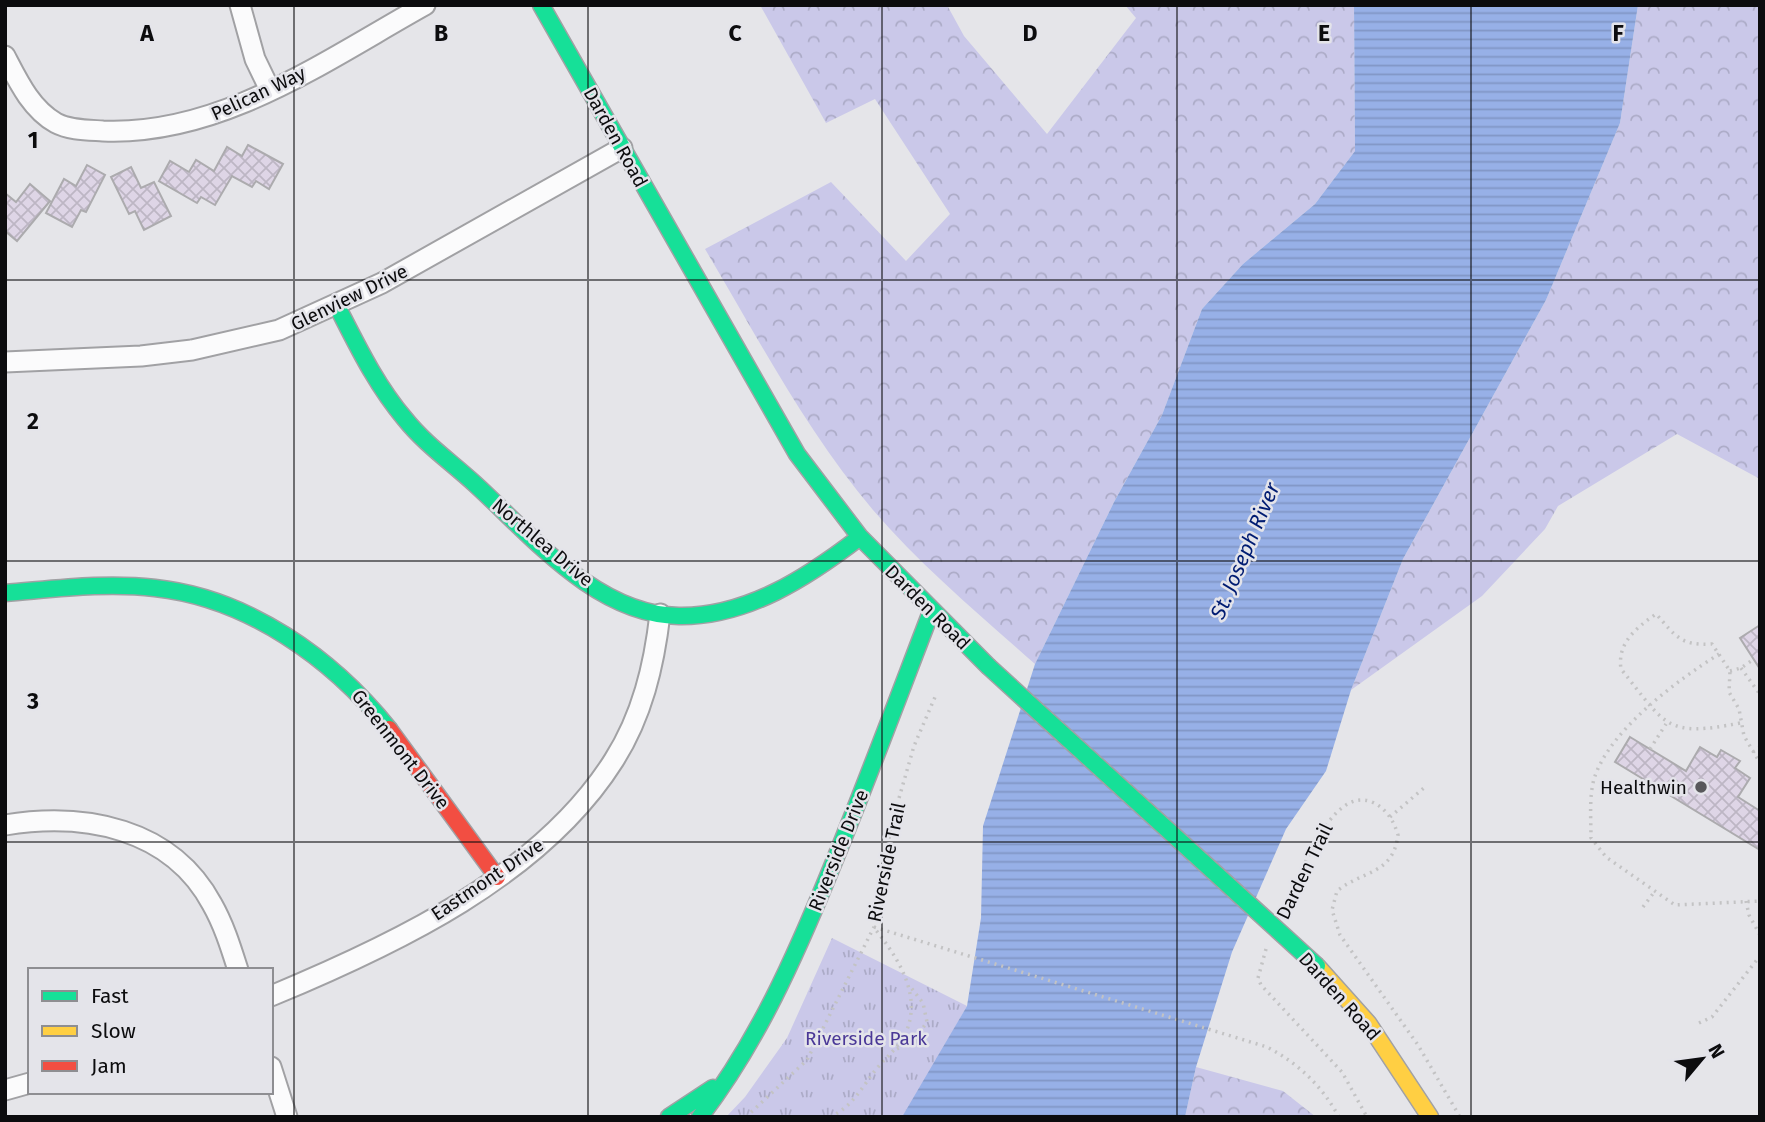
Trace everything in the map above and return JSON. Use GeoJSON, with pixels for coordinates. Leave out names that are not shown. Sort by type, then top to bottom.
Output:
{"type":"FeatureCollection","features":[{"type":"Feature","properties":{"kind":"street"},"geometry":{"type":"LineString","coordinates":[[240,5],[255,60],[270,90]]}},
{"type":"Feature","properties":{"kind":"street","name":"Pelican Way"},"geometry":{"type":"LineString","coordinates":[[5,56],[27,96],[40,111],[58,124],[127,132],[208,117],[270,90],[425,5]]}},
{"type":"Feature","properties":{"kind":"street","name":"Darden Road"},"geometry":{"type":"LineString","coordinates":[[541,5],[797,454],[860,537],[931,612],[988,666],[1317,966],[1368,1023],[1430,1117]]}},
{"type":"Feature","properties":{"kind":"street","name":"Glenview Drive"},"geometry":{"type":"LineString","coordinates":[[5,362],[141,356],[192,350],[279,330],[337,306],[622,148]]}},
{"type":"Feature","properties":{"kind":"street","name":"Northlea Drive"},"geometry":{"type":"LineString","coordinates":[[337,306],[378,383],[405,420],[437,453],[578,576],[633,605],[660,614],[709,613],[755,600],[822,564],[860,537]]}},
{"type":"Feature","properties":{"kind":"street","name":"Greenmont Drive"},"geometry":{"type":"LineString","coordinates":[[5,593],[96,585],[150,587],[210,600],[285,633],[329,664],[371,705],[497,877]]}},
{"type":"Feature","properties":{"kind":"street","name":"Riverside Drive"},"geometry":{"type":"LineString","coordinates":[[700,1117],[755,1039],[778,997],[838,853],[931,612]]}},
{"type":"Feature","properties":{"kind":"street","name":"Eastmont Drive"},"geometry":{"type":"LineString","coordinates":[[273,995],[376,948],[497,877],[559,829],[585,801],[614,760],[649,681],[660,614]]}},
{"type":"Feature","properties":{"kind":"street"},"geometry":{"type":"LineString","coordinates":[[5,824],[64,820],[107,825],[152,842],[179,862],[211,902],[238,968]]}},
{"type":"Feature","properties":{"kind":"street"},"geometry":{"type":"LineString","coordinates":[[273,1073],[287,1117]]}},
{"type":"Feature","properties":{"kind":"street","name":"Riverside Drive"},"geometry":{"type":"LineString","coordinates":[[669,1117],[727,1079]]}},
{"type":"Feature","properties":{"kind":"street"},"geometry":{"type":"LineString","coordinates":[[5,1090],[28,1084]]}},
{"type":"Feature","properties":{"kind":"path"},"geometry":{"type":"LineString","coordinates":[[1740,723],[1700,731],[1666,724],[1621,670],[1620,659],[1626,640],[1656,614],[1679,640],[1692,645],[1712,644],[1730,671],[1729,692],[1739,709],[1740,723],[1760,763]]}},
{"type":"Feature","properties":{"kind":"path"},"geometry":{"type":"LineString","coordinates":[[1719,653],[1683,677],[1649,705],[1620,736],[1595,777],[1591,838],[1596,849],[1606,857],[1675,905],[1760,901]]}},
{"type":"Feature","properties":{"kind":"path"},"geometry":{"type":"LineString","coordinates":[[1730,671],[1741,668],[1754,659]]}},
{"type":"Feature","properties":{"kind":"path"},"geometry":{"type":"LineString","coordinates":[[1741,668],[1760,694]]}},
{"type":"Feature","properties":{"kind":"path","name":"Riverside Trail"},"geometry":{"type":"LineString","coordinates":[[748,1116],[807,1060],[874,927],[891,826],[914,746],[935,697]]}},
{"type":"Feature","properties":{"kind":"path"},"geometry":{"type":"LineString","coordinates":[[1650,749],[1666,724]]}},
{"type":"Feature","properties":{"kind":"path"},"geometry":{"type":"LineString","coordinates":[[1753,752],[1760,747]]}},
{"type":"Feature","properties":{"kind":"path"},"geometry":{"type":"LineString","coordinates":[[1390,817],[1425,787]]}},
{"type":"Feature","properties":{"kind":"path","name":"Darden Trail"},"geometry":{"type":"LineString","coordinates":[[1283,912],[1328,819],[1337,811],[1345,804],[1366,800],[1376,804],[1390,817],[1398,835],[1393,857],[1379,869],[1338,891],[1332,910],[1346,946],[1418,1045],[1460,1117]]}},
{"type":"Feature","properties":{"kind":"path"},"geometry":{"type":"LineString","coordinates":[[1643,908],[1655,891]]}},
{"type":"Feature","properties":{"kind":"path"},"geometry":{"type":"LineString","coordinates":[[1746,901],[1749,915],[1760,935]]}},
{"type":"Feature","properties":{"kind":"path"},"geometry":{"type":"LineString","coordinates":[[874,927],[1268,1047],[1311,1079],[1339,1117]]}},
{"type":"Feature","properties":{"kind":"path"},"geometry":{"type":"LineString","coordinates":[[830,1117],[843,1111],[879,1066],[894,1051],[916,1038],[927,1022],[923,1003],[874,927]]}},
{"type":"Feature","properties":{"kind":"path"},"geometry":{"type":"LineString","coordinates":[[1267,948],[1259,969],[1261,985],[1342,1072],[1367,1117]]}},
{"type":"Feature","properties":{"kind":"path"},"geometry":{"type":"LineString","coordinates":[[1699,1023],[1712,1017],[1760,956]]}},
{"type":"Feature","properties":{"kind":"path"},"geometry":{"type":"LineString","coordinates":[[894,1051],[911,1019],[908,983]]}},
{"type":"Feature","properties":{"kind":"green space"},"geometry":{"type":"Polygon","coordinates":[[[760,5],[947,5],[964,36],[1047,134],[1136,18],[1125,5],[1354,5],[1355,151],[1315,204],[1243,264],[1202,309],[1162,415],[1114,502],[1035,664],[911,551],[849,480],[804,416],[705,249],[831,182],[906,261],[950,214],[875,99],[826,123],[760,5]]]}},
{"type":"Feature","properties":{"kind":"green space"},"geometry":{"type":"Polygon","coordinates":[[[1638,5],[1760,5],[1760,479],[1677,434],[1558,506],[1545,529],[1482,596],[1351,690],[1403,559],[1546,300],[1620,123],[1638,5]]]}},
{"type":"Feature","properties":{"kind":"green space","name":"Riverside Park"},"geometry":{"type":"Polygon","coordinates":[[[832,938],[967,1006],[908,1110],[902,1117],[726,1117],[745,1097],[787,1038],[832,938]]]}},
{"type":"Feature","properties":{"kind":"green space"},"geometry":{"type":"Polygon","coordinates":[[[1196,1067],[1283,1091],[1316,1117],[1185,1117],[1196,1067]]]}},
{"type":"Feature","properties":{"kind":"water","name":"St. Joseph River"},"geometry":{"type":"Polygon","coordinates":[[[1354,5],[1638,5],[1620,123],[1546,300],[1403,559],[1351,690],[1326,771],[1286,829],[1232,952],[1196,1067],[1185,1117],[902,1117],[967,1006],[981,918],[983,826],[1035,664],[1114,502],[1162,415],[1202,309],[1243,264],[1315,204],[1355,151],[1354,5]]]}},
{"type":"Feature","properties":{"kind":"building"},"geometry":{"type":"Polygon","coordinates":[[[248,145],[283,164],[269,189],[256,181],[252,187],[232,176],[215,205],[201,197],[197,203],[159,181],[170,161],[189,172],[196,160],[214,171],[227,147],[242,156],[248,145]]]}},
{"type":"Feature","properties":{"kind":"building"},"geometry":{"type":"Polygon","coordinates":[[[87,165],[105,175],[86,212],[81,210],[72,227],[46,213],[64,179],[76,186],[87,165]]]}},
{"type":"Feature","properties":{"kind":"building"},"geometry":{"type":"Polygon","coordinates":[[[131,167],[141,188],[154,182],[171,216],[144,230],[135,211],[129,214],[111,177],[131,167]]]}},
{"type":"Feature","properties":{"kind":"building"},"geometry":{"type":"Polygon","coordinates":[[[30,184],[50,201],[17,241],[5,231],[5,193],[16,202],[30,184]]]}},
{"type":"Feature","properties":{"kind":"building"},"geometry":{"type":"Polygon","coordinates":[[[1760,625],[1760,669],[1740,638],[1760,625]]]}},
{"type":"Feature","properties":{"kind":"building","name":"Healthwin"},"geometry":{"type":"Polygon","coordinates":[[[1630,737],[1686,771],[1700,747],[1717,757],[1721,750],[1740,761],[1735,768],[1750,778],[1738,797],[1760,811],[1760,850],[1615,762],[1630,737]]]}},
{"type":"Feature","properties":{"kind":"traffic: fast"},"geometry":{"type":"LineString","coordinates":[[541,5],[797,454],[860,537],[988,666]]}},
{"type":"Feature","properties":{"kind":"traffic: fast"},"geometry":{"type":"LineString","coordinates":[[337,306],[376,379],[413,428],[542,548],[567,569],[620,602],[649,612],[679,616],[729,610],[776,592],[798,580],[860,537]]}},
{"type":"Feature","properties":{"kind":"traffic: fast"},"geometry":{"type":"LineString","coordinates":[[5,593],[136,586],[189,594],[223,604],[255,618],[314,656],[341,678],[389,729]]}},
{"type":"Feature","properties":{"kind":"traffic: fast"},"geometry":{"type":"LineString","coordinates":[[700,1117],[740,1059],[789,966],[844,837],[931,612]]}},
{"type":"Feature","properties":{"kind":"traffic: fast"},"geometry":{"type":"LineString","coordinates":[[988,666],[1317,966]]}},
{"type":"Feature","properties":{"kind":"traffic: fast"},"geometry":{"type":"LineString","coordinates":[[669,1117],[713,1088]]}},
{"type":"Feature","properties":{"kind":"traffic: slow"},"geometry":{"type":"LineString","coordinates":[[1317,966],[1368,1023],[1430,1117]]}},
{"type":"Feature","properties":{"kind":"traffic: jam"},"geometry":{"type":"LineString","coordinates":[[389,729],[497,877]]}},
{"type":"Feature","properties":{"kind":"place","name":"Healthwin"},"geometry":{"type":"Point","coordinates":[1701,787]}}]}
